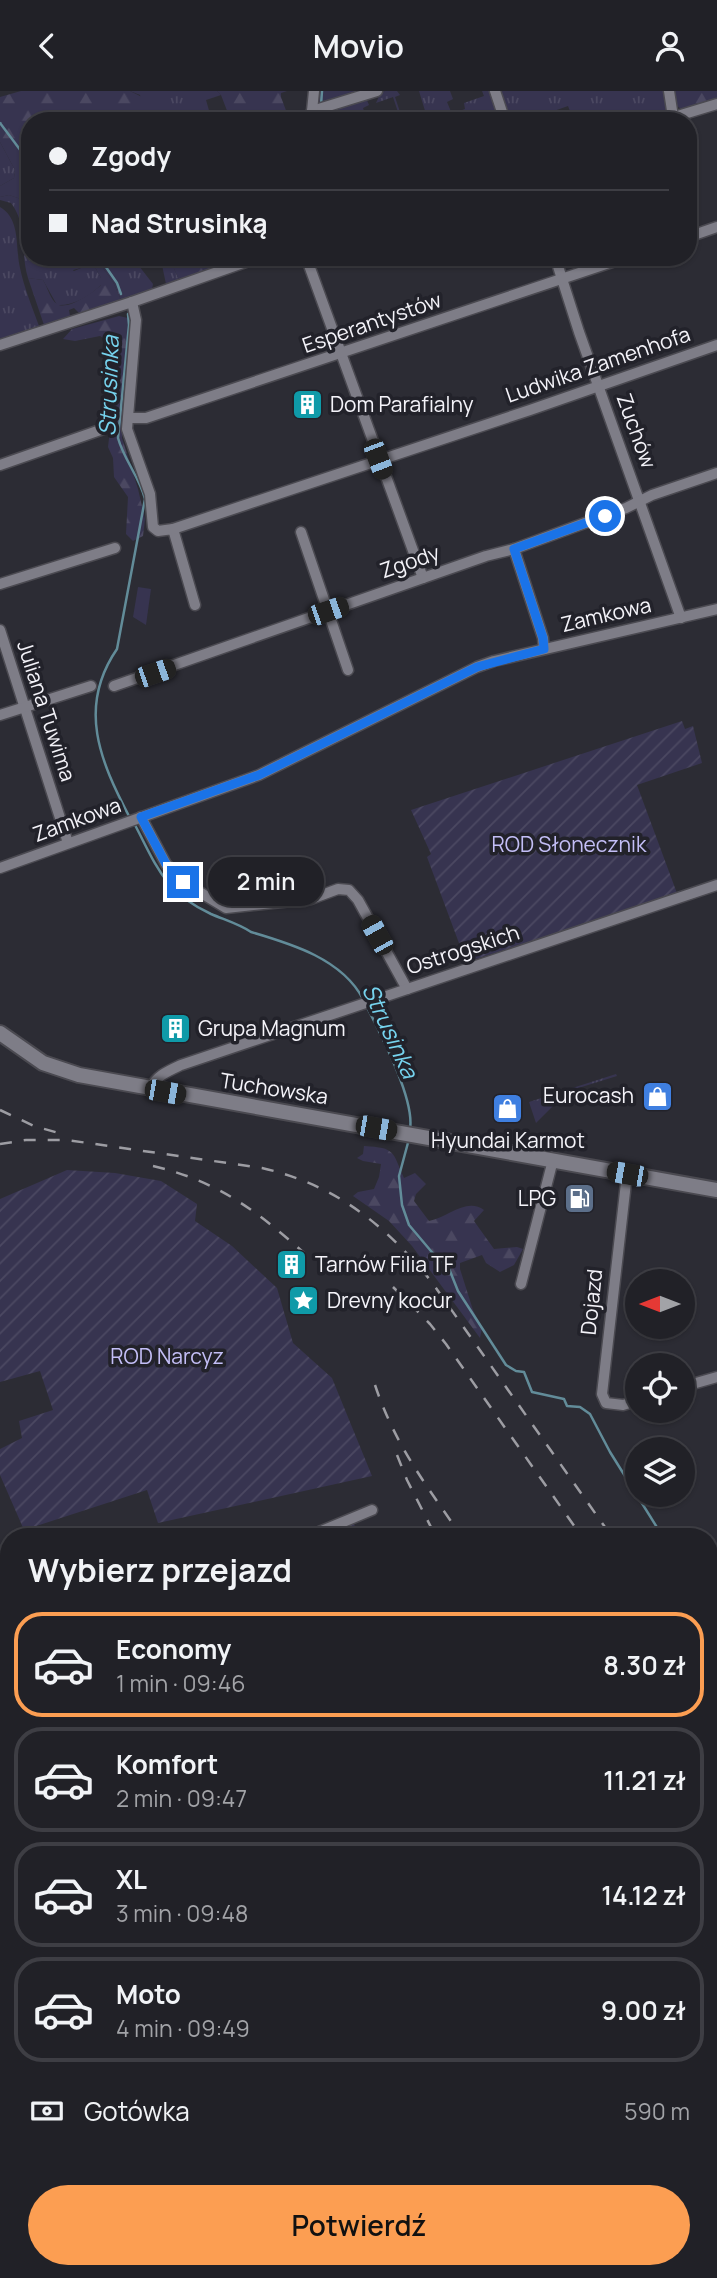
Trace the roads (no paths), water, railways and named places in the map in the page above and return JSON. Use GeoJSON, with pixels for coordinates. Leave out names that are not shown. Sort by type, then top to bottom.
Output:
{"type":"FeatureCollection","features":[{"type":"Feature","properties":{"kind":"street"},"geometry":{"type":"LineString","coordinates":[[312,112],[314,91]]}},
{"type":"Feature","properties":{"kind":"street"},"geometry":{"type":"LineString","coordinates":[[322,112],[377,91]]}},
{"type":"Feature","properties":{"kind":"street"},"geometry":{"type":"LineString","coordinates":[[495,91],[502,112]]}},
{"type":"Feature","properties":{"kind":"street"},"geometry":{"type":"LineString","coordinates":[[669,91],[672,112]]}},
{"type":"Feature","properties":{"kind":"street"},"geometry":{"type":"LineString","coordinates":[[690,112],[717,104]]}},
{"type":"Feature","properties":{"kind":"street"},"geometry":{"type":"LineString","coordinates":[[697,234],[717,227]]}},
{"type":"Feature","properties":{"kind":"street"},"geometry":{"type":"LineString","coordinates":[[0,345],[234,266]]}},
{"type":"Feature","properties":{"kind":"street"},"geometry":{"type":"LineString","coordinates":[[309,266],[423,578]]}},
{"type":"Feature","properties":{"kind":"street","name":"Zuchów"},"geometry":{"type":"LineString","coordinates":[[558,266],[681,618]]}},
{"type":"Feature","properties":{"kind":"street","name":"Esperantystów"},"geometry":{"type":"LineString","coordinates":[[128,418],[146,418],[600,266]]}},
{"type":"Feature","properties":{"kind":"street"},"geometry":{"type":"LineString","coordinates":[[132,302],[136,320],[128,434],[150,494],[153,527],[158,531],[173,529],[195,605]]}},
{"type":"Feature","properties":{"kind":"street","name":"Ludwika Zamenhofa"},"geometry":{"type":"LineString","coordinates":[[173,529],[717,345]]}},
{"type":"Feature","properties":{"kind":"street"},"geometry":{"type":"LineString","coordinates":[[0,465],[106,428]]}},
{"type":"Feature","properties":{"kind":"street","name":"Zgody"},"geometry":{"type":"LineString","coordinates":[[114,686],[486,556],[514,549],[641,502],[652,495],[717,473]]}},
{"type":"Feature","properties":{"kind":"street"},"geometry":{"type":"LineString","coordinates":[[301,532],[348,670]]}},
{"type":"Feature","properties":{"kind":"street"},"geometry":{"type":"LineString","coordinates":[[0,584],[116,548]]}},
{"type":"Feature","properties":{"kind":"street"},"geometry":{"type":"LineString","coordinates":[[514,549],[543,638],[544,649]]}},
{"type":"Feature","properties":{"kind":"street","name":"Zamkowa"},"geometry":{"type":"LineString","coordinates":[[0,868],[259,775],[477,667],[717,609]]}},
{"type":"Feature","properties":{"kind":"street","name":"Juliana Tuwima"},"geometry":{"type":"LineString","coordinates":[[0,630],[68,843]]}},
{"type":"Feature","properties":{"kind":"street"},"geometry":{"type":"LineString","coordinates":[[0,715],[92,686]]}},
{"type":"Feature","properties":{"kind":"street"},"geometry":{"type":"LineString","coordinates":[[135,819],[166,864],[183,882],[226,908],[312,899],[338,890],[349,890],[358,900],[407,989]]}},
{"type":"Feature","properties":{"kind":"street","name":"Ostrogskich"},"geometry":{"type":"LineString","coordinates":[[149,1089],[163,1073],[181,1065],[717,885]]}},
{"type":"Feature","properties":{"kind":"street","name":"Tuchowska"},"geometry":{"type":"LineString","coordinates":[[0,1033],[43,1063],[79,1075],[717,1190]]}},
{"type":"Feature","properties":{"kind":"street"},"geometry":{"type":"LineString","coordinates":[[521,1284],[553,1160]]}},
{"type":"Feature","properties":{"kind":"street","name":"Dojazd"},"geometry":{"type":"LineString","coordinates":[[625,1404],[606,1402],[602,1394],[627,1174]]}},
{"type":"Feature","properties":{"kind":"street"},"geometry":{"type":"LineString","coordinates":[[695,1383],[717,1377]]}},
{"type":"Feature","properties":{"kind":"street"},"geometry":{"type":"LineString","coordinates":[[329,1528],[372,1510]]}},
{"type":"Feature","properties":{"kind":"waterway"},"geometry":{"type":"LineString","coordinates":[[321,105],[322,91]]}},
{"type":"Feature","properties":{"kind":"waterway","name":"Strusinka"},"geometry":{"type":"LineString","coordinates":[[0,123],[21,151]]}},
{"type":"Feature","properties":{"kind":"waterway","name":"Strusinka"},"geometry":{"type":"LineString","coordinates":[[105,266],[121,294]]}},
{"type":"Feature","properties":{"kind":"waterway","name":"Strusinka"},"geometry":{"type":"LineString","coordinates":[[128,314],[118,438],[145,499],[117,649],[98,692],[96,713],[102,755],[130,818]]}},
{"type":"Feature","properties":{"kind":"waterway","name":"Strusinka"},"geometry":{"type":"LineString","coordinates":[[134,823],[163,877],[182,897],[195,906],[251,932],[299,948],[329,963],[354,985],[363,999]]}},
{"type":"Feature","properties":{"kind":"waterway","name":"Strusinka"},"geometry":{"type":"LineString","coordinates":[[366,1005],[402,1084],[410,1116],[410,1129]]}},
{"type":"Feature","properties":{"kind":"waterway","name":"Strusinka"},"geometry":{"type":"LineString","coordinates":[[409,1139],[399,1176],[402,1205],[409,1225],[436,1257],[448,1266],[458,1291],[506,1365],[524,1372],[532,1392],[564,1399],[567,1406],[580,1407],[590,1414],[610,1452],[657,1528]]}},
{"type":"Feature","properties":{"kind":"railway"},"geometry":{"type":"LineString","coordinates":[[0,1110],[34,1126],[62,1134]]}},
{"type":"Feature","properties":{"kind":"railway"},"geometry":{"type":"LineString","coordinates":[[0,1144],[26,1140],[67,1140],[262,1168],[313,1185],[357,1209],[395,1242],[431,1281],[606,1528]]}},
{"type":"Feature","properties":{"kind":"railway"},"geometry":{"type":"LineString","coordinates":[[153,1166],[197,1180],[234,1199],[269,1223],[304,1253]]}},
{"type":"Feature","properties":{"kind":"railway"},"geometry":{"type":"LineString","coordinates":[[393,1287],[446,1344],[576,1528]]}},
{"type":"Feature","properties":{"kind":"railway"},"geometry":{"type":"LineString","coordinates":[[375,1385],[402,1446],[456,1528]]}},
{"type":"Feature","properties":{"kind":"railway"},"geometry":{"type":"LineString","coordinates":[[397,1455],[431,1528]]}},
{"type":"Feature","properties":{"kind":"place","name":"Dom Parafialny"},"geometry":{"type":"Point","coordinates":[307,405]}},
{"type":"Feature","properties":{"kind":"place","name":"Grupa Magnum"},"geometry":{"type":"Point","coordinates":[175,1029]}},
{"type":"Feature","properties":{"kind":"place","name":"Eurocash"},"geometry":{"type":"Point","coordinates":[657,1096]}},
{"type":"Feature","properties":{"kind":"place","name":"Hyundai Karmot"},"geometry":{"type":"Point","coordinates":[508,1109]}},
{"type":"Feature","properties":{"kind":"place","name":"LPG"},"geometry":{"type":"Point","coordinates":[579,1199]}},
{"type":"Feature","properties":{"kind":"place","name":"Tarnów Filia TF"},"geometry":{"type":"Point","coordinates":[292,1265]}},
{"type":"Feature","properties":{"kind":"place","name":"Drevny kocur"},"geometry":{"type":"Point","coordinates":[304,1301]}},
{"type":"Feature","properties":{"kind":"park label","name":"ROD Słonecznik"},"geometry":{"type":"Point","coordinates":[569,845]}},
{"type":"Feature","properties":{"kind":"park label","name":"ROD Narcyz"},"geometry":{"type":"Point","coordinates":[167,1357]}}]}
